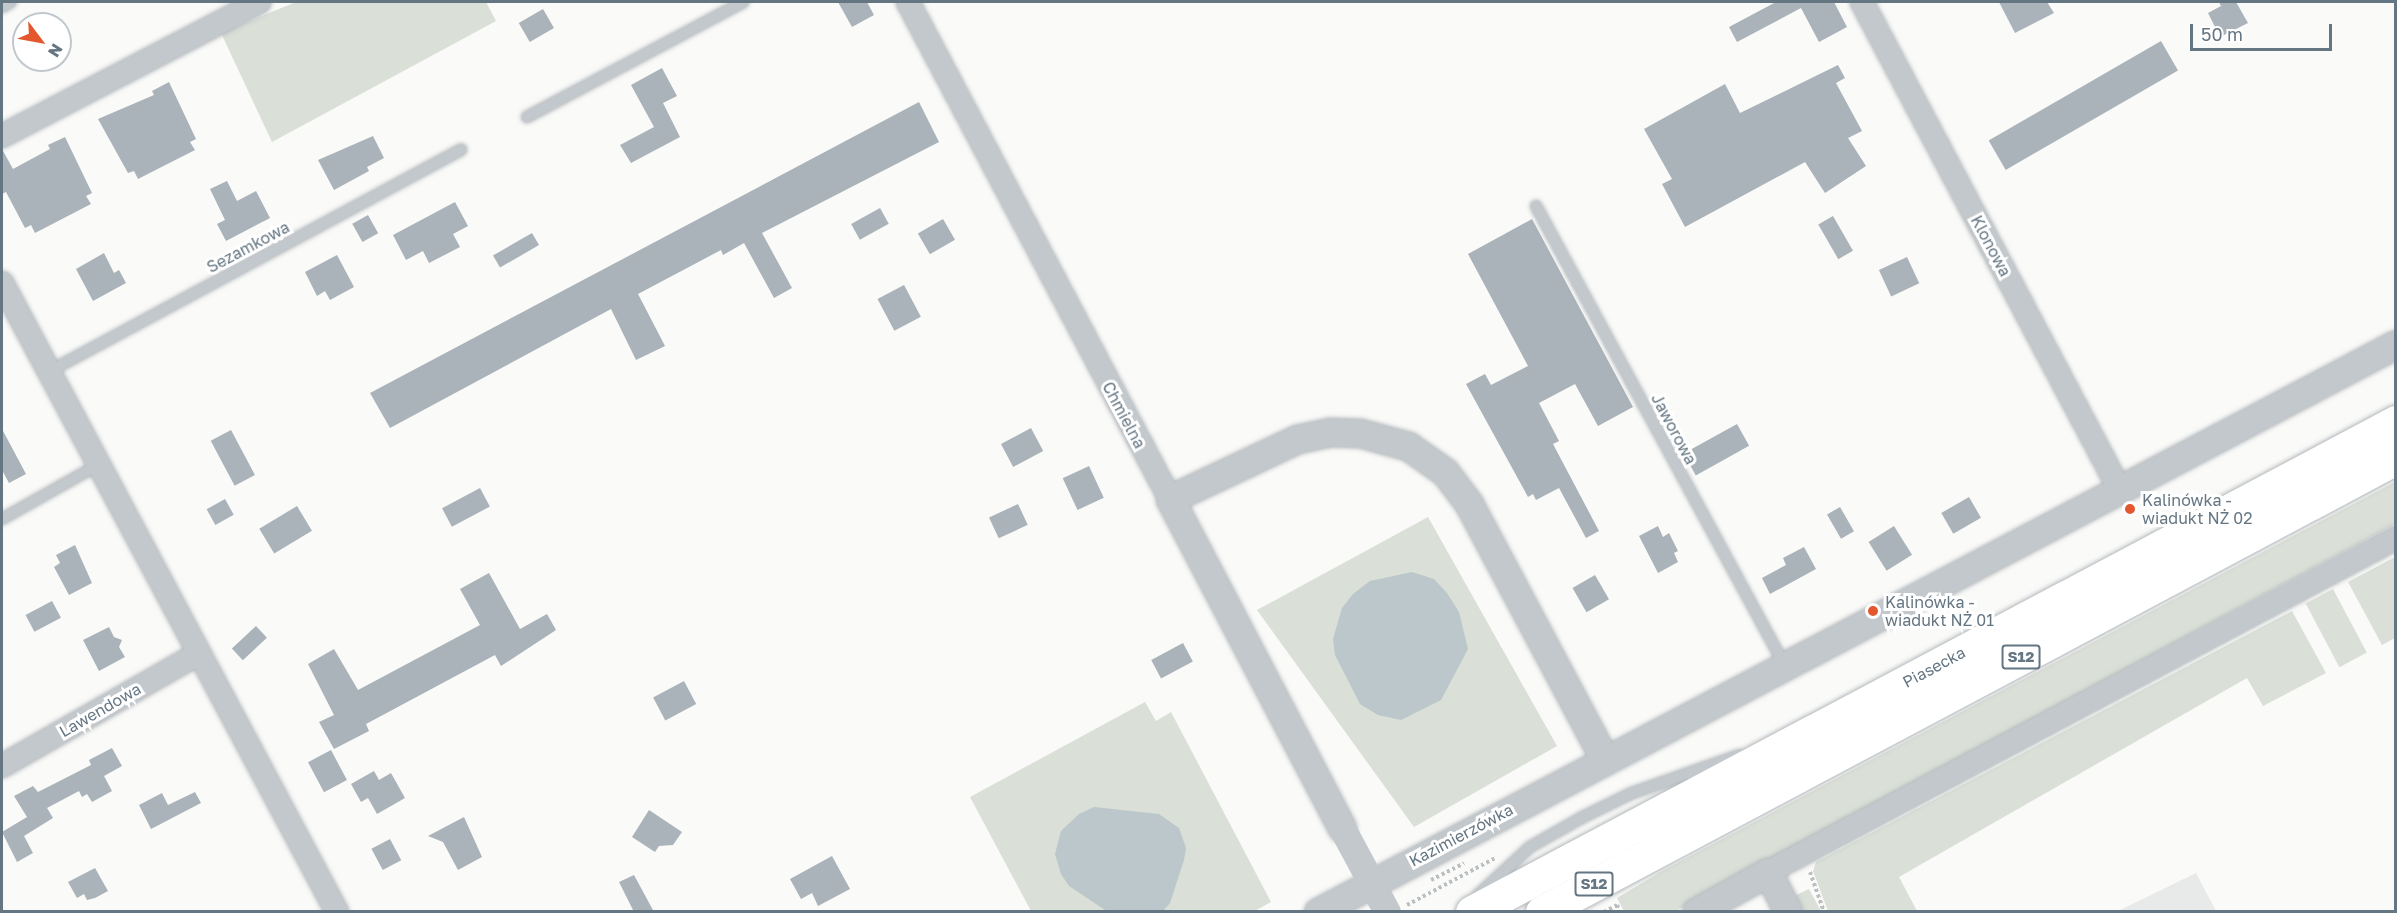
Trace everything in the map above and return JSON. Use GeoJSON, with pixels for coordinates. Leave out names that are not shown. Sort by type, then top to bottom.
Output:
{"type":"FeatureCollection","features":[{"type":"Feature","properties":{"kind":"highway","name":"Piasecka"},"geometry":{"type":"LineString","coordinates":[[1472,912],[2396,422]]}},
{"type":"Feature","properties":{"kind":"highway","name":"Piasecka"},"geometry":{"type":"LineString","coordinates":[[1542,912],[2396,458]]}},
{"type":"Feature","properties":{"kind":"street"},"geometry":{"type":"LineString","coordinates":[[2,136],[259,2]]}},
{"type":"Feature","properties":{"kind":"street","name":"Chmielna"},"geometry":{"type":"LineString","coordinates":[[908,2],[1342,828],[1396,909]]}},
{"type":"Feature","properties":{"kind":"street","name":"Klonowa"},"geometry":{"type":"LineString","coordinates":[[1862,2],[2120,490]]}},
{"type":"Feature","properties":{"kind":"street"},"geometry":{"type":"LineString","coordinates":[[2,283],[338,912]]}},
{"type":"Feature","properties":{"kind":"street","name":"Kazimierzówka"},"geometry":{"type":"LineString","coordinates":[[1318,912],[1604,758],[1785,666],[2396,344]]}},
{"type":"Feature","properties":{"kind":"street"},"geometry":{"type":"LineString","coordinates":[[1170,499],[1297,439],[1330,432],[1360,433],[1408,446],[1445,472],[1469,504],[1604,758]]}},
{"type":"Feature","properties":{"kind":"street"},"geometry":{"type":"LineString","coordinates":[[1696,912],[2396,538]]}},
{"type":"Feature","properties":{"kind":"street","name":"Lawendowa"},"geometry":{"type":"LineString","coordinates":[[2,766],[199,653]]}},
{"type":"Feature","properties":{"kind":"street"},"geometry":{"type":"LineString","coordinates":[[1768,872],[1788,912]]}},
{"type":"Feature","properties":{"kind":"lane"},"geometry":{"type":"LineString","coordinates":[[2,7],[11,2]]}},
{"type":"Feature","properties":{"kind":"lane"},"geometry":{"type":"LineString","coordinates":[[527,117],[743,2]]}},
{"type":"Feature","properties":{"kind":"lane","name":"Sezamkowa"},"geometry":{"type":"LineString","coordinates":[[50,371],[461,150]]}},
{"type":"Feature","properties":{"kind":"lane","name":"Jaworowa"},"geometry":{"type":"LineString","coordinates":[[1536,206],[1785,666]]}},
{"type":"Feature","properties":{"kind":"lane"},"geometry":{"type":"LineString","coordinates":[[2,519],[98,465]]}},
{"type":"Feature","properties":{"kind":"lane"},"geometry":{"type":"LineString","coordinates":[[1462,912],[1530,846],[1583,817],[1632,793],[1726,758],[1784,745]]}},
{"type":"Feature","properties":{"kind":"path"},"geometry":{"type":"LineString","coordinates":[[1396,909],[1446,884],[1442,876],[1472,858]]}},
{"type":"Feature","properties":{"kind":"path"},"geometry":{"type":"LineString","coordinates":[[1809,865],[1824,912]]}},
{"type":"Feature","properties":{"kind":"path"},"geometry":{"type":"LineString","coordinates":[[1604,912],[1617,905],[1620,912]]}},
{"type":"Feature","properties":{"kind":"shaded area"},"geometry":{"type":"Polygon","coordinates":[[[296,2],[486,2],[496,21],[272,142],[221,33],[296,2]]]}},
{"type":"Feature","properties":{"kind":"shaded area"},"geometry":{"type":"Polygon","coordinates":[[[2395,482],[2395,524],[1676,911],[1624,911],[1617,898],[1662,871],[2395,482]]]}},
{"type":"Feature","properties":{"kind":"shaded area"},"geometry":{"type":"Polygon","coordinates":[[[1428,517],[1557,746],[1414,827],[1257,610],[1428,517]]]}},
{"type":"Feature","properties":{"kind":"shaded area"},"geometry":{"type":"Polygon","coordinates":[[[2395,557],[2395,638],[2382,645],[2348,582],[2395,557]]]}},
{"type":"Feature","properties":{"kind":"shaded area"},"geometry":{"type":"Polygon","coordinates":[[[1412,572],[1434,579],[1447,593],[1459,612],[1468,649],[1441,700],[1401,720],[1378,715],[1360,704],[1335,655],[1333,639],[1342,608],[1353,594],[1370,581],[1412,572]]]}},
{"type":"Feature","properties":{"kind":"shaded area"},"geometry":{"type":"Polygon","coordinates":[[[2333,589],[2367,653],[2339,667],[2306,604],[2333,589]]]}},
{"type":"Feature","properties":{"kind":"shaded area"},"geometry":{"type":"Polygon","coordinates":[[[2292,611],[2326,673],[2263,706],[2247,678],[1899,877],[1917,911],[1828,911],[1813,871],[1816,862],[2292,611]]]}},
{"type":"Feature","properties":{"kind":"shaded area"},"geometry":{"type":"Polygon","coordinates":[[[1145,702],[1156,721],[1171,712],[1271,902],[1253,912],[1031,911],[970,797],[1145,702]]]}},
{"type":"Feature","properties":{"kind":"shaded area"},"geometry":{"type":"Polygon","coordinates":[[[1094,807],[1159,814],[1179,828],[1186,848],[1184,860],[1170,903],[1164,910],[1105,910],[1069,886],[1061,874],[1055,854],[1061,831],[1079,814],[1094,807]]]}},
{"type":"Feature","properties":{"kind":"shaded area"},"geometry":{"type":"Polygon","coordinates":[[[2196,873],[2216,911],[2118,911],[2196,873]]]}},
{"type":"Feature","properties":{"kind":"shaded area"},"geometry":{"type":"Polygon","coordinates":[[[1809,889],[1821,911],[1797,911],[1792,897],[1809,889]]]}},
{"type":"Feature","properties":{"kind":"building"},"geometry":{"type":"Polygon","coordinates":[[[838,2],[867,2],[874,15],[852,27],[838,2]]]}},
{"type":"Feature","properties":{"kind":"building"},"geometry":{"type":"Polygon","coordinates":[[[1776,2],[1834,2],[1847,27],[1819,42],[1801,8],[1737,42],[1729,27],[1776,2]]]}},
{"type":"Feature","properties":{"kind":"building"},"geometry":{"type":"Polygon","coordinates":[[[1999,2],[2047,2],[2054,13],[2015,33],[1999,2]]]}},
{"type":"Feature","properties":{"kind":"building"},"geometry":{"type":"Polygon","coordinates":[[[2219,2],[2236,2],[2248,23],[2220,37],[2208,13],[2221,6],[2219,2]]]}},
{"type":"Feature","properties":{"kind":"building"},"geometry":{"type":"Polygon","coordinates":[[[543,9],[554,28],[530,42],[519,23],[543,9]]]}},
{"type":"Feature","properties":{"kind":"building"},"geometry":{"type":"Polygon","coordinates":[[[2161,41],[2178,70],[2006,170],[1989,140],[2161,41]]]}},
{"type":"Feature","properties":{"kind":"building"},"geometry":{"type":"Polygon","coordinates":[[[1838,65],[1845,78],[1836,83],[1862,131],[1848,138],[1866,166],[1825,193],[1805,162],[1685,227],[1662,184],[1672,179],[1644,129],[1725,84],[1740,113],[1838,65]]]}},
{"type":"Feature","properties":{"kind":"building"},"geometry":{"type":"Polygon","coordinates":[[[662,68],[677,96],[663,103],[680,137],[631,163],[620,145],[654,127],[631,85],[662,68]]]}},
{"type":"Feature","properties":{"kind":"building"},"geometry":{"type":"Polygon","coordinates":[[[169,82],[196,139],[190,142],[195,150],[138,179],[134,171],[128,173],[98,119],[154,95],[152,91],[169,82]]]}},
{"type":"Feature","properties":{"kind":"building"},"geometry":{"type":"Polygon","coordinates":[[[919,102],[939,142],[762,233],[792,288],[774,298],[744,243],[723,255],[721,250],[638,294],[665,346],[636,360],[611,309],[390,428],[370,393],[919,102]]]}},
{"type":"Feature","properties":{"kind":"building"},"geometry":{"type":"Polygon","coordinates":[[[373,136],[384,158],[367,167],[369,171],[334,190],[318,160],[373,136]]]}},
{"type":"Feature","properties":{"kind":"building"},"geometry":{"type":"Polygon","coordinates":[[[65,137],[92,193],[86,196],[91,204],[35,233],[31,225],[25,228],[6,192],[2,194],[2,149],[13,169],[50,149],[48,145],[65,137]]]}},
{"type":"Feature","properties":{"kind":"building"},"geometry":{"type":"Polygon","coordinates":[[[227,181],[237,201],[256,191],[270,218],[226,241],[217,224],[225,220],[210,189],[227,181]]]}},
{"type":"Feature","properties":{"kind":"building"},"geometry":{"type":"Polygon","coordinates":[[[455,202],[468,226],[453,234],[460,247],[429,263],[423,251],[406,260],[393,235],[455,202]]]}},
{"type":"Feature","properties":{"kind":"building"},"geometry":{"type":"Polygon","coordinates":[[[880,208],[889,224],[860,240],[851,224],[880,208]]]}},
{"type":"Feature","properties":{"kind":"building"},"geometry":{"type":"Polygon","coordinates":[[[368,215],[378,233],[362,242],[352,224],[368,215]]]}},
{"type":"Feature","properties":{"kind":"building"},"geometry":{"type":"Polygon","coordinates":[[[1833,216],[1853,251],[1838,259],[1818,224],[1833,216]]]}},
{"type":"Feature","properties":{"kind":"building"},"geometry":{"type":"Polygon","coordinates":[[[943,219],[955,240],[930,254],[918,234],[943,219]]]}},
{"type":"Feature","properties":{"kind":"building"},"geometry":{"type":"Polygon","coordinates":[[[1532,219],[1633,407],[1598,426],[1575,384],[1539,403],[1559,441],[1553,444],[1599,531],[1586,538],[1559,488],[1536,500],[1533,494],[1528,497],[1466,384],[1485,374],[1491,385],[1528,366],[1468,254],[1532,219]]]}},
{"type":"Feature","properties":{"kind":"building"},"geometry":{"type":"Polygon","coordinates":[[[532,233],[539,245],[500,268],[493,256],[532,233]]]}},
{"type":"Feature","properties":{"kind":"building"},"geometry":{"type":"Polygon","coordinates":[[[104,253],[114,273],[119,270],[126,283],[93,301],[76,269],[104,253]]]}},
{"type":"Feature","properties":{"kind":"building"},"geometry":{"type":"Polygon","coordinates":[[[337,255],[354,287],[330,300],[325,291],[317,296],[305,272],[337,255]]]}},
{"type":"Feature","properties":{"kind":"building"},"geometry":{"type":"Polygon","coordinates":[[[1907,257],[1919,283],[1891,296],[1879,270],[1907,257]]]}},
{"type":"Feature","properties":{"kind":"building"},"geometry":{"type":"Polygon","coordinates":[[[904,285],[921,317],[894,331],[878,299],[904,285]]]}},
{"type":"Feature","properties":{"kind":"building"},"geometry":{"type":"Polygon","coordinates":[[[1737,424],[1749,446],[1696,475],[1684,454],[1737,424]]]}},
{"type":"Feature","properties":{"kind":"building"},"geometry":{"type":"Polygon","coordinates":[[[1031,428],[1043,451],[1013,467],[1001,444],[1031,428]]]}},
{"type":"Feature","properties":{"kind":"building"},"geometry":{"type":"Polygon","coordinates":[[[2,429],[26,474],[9,483],[2,470],[2,429]]]}},
{"type":"Feature","properties":{"kind":"building"},"geometry":{"type":"Polygon","coordinates":[[[231,430],[255,475],[235,486],[211,441],[231,430]]]}},
{"type":"Feature","properties":{"kind":"building"},"geometry":{"type":"Polygon","coordinates":[[[1089,466],[1104,498],[1078,510],[1063,478],[1089,466]]]}},
{"type":"Feature","properties":{"kind":"building"},"geometry":{"type":"Polygon","coordinates":[[[480,488],[490,507],[452,527],[442,508],[480,488]]]}},
{"type":"Feature","properties":{"kind":"building"},"geometry":{"type":"Polygon","coordinates":[[[1969,497],[1981,518],[1953,534],[1941,513],[1969,497]]]}},
{"type":"Feature","properties":{"kind":"building"},"geometry":{"type":"Polygon","coordinates":[[[225,499],[234,515],[215,525],[207,509],[225,499]]]}},
{"type":"Feature","properties":{"kind":"building"},"geometry":{"type":"Polygon","coordinates":[[[1018,504],[1028,525],[999,538],[989,518],[1018,504]]]}},
{"type":"Feature","properties":{"kind":"building"},"geometry":{"type":"Polygon","coordinates":[[[297,506],[312,531],[274,554],[259,529],[297,506]]]}},
{"type":"Feature","properties":{"kind":"building"},"geometry":{"type":"Polygon","coordinates":[[[1840,507],[1854,531],[1841,539],[1827,514],[1840,507]]]}},
{"type":"Feature","properties":{"kind":"building"},"geometry":{"type":"Polygon","coordinates":[[[1658,526],[1663,537],[1669,533],[1678,551],[1674,553],[1678,562],[1658,573],[1639,536],[1658,526]]]}},
{"type":"Feature","properties":{"kind":"building"},"geometry":{"type":"Polygon","coordinates":[[[1894,526],[1912,555],[1887,571],[1869,542],[1894,526]]]}},
{"type":"Feature","properties":{"kind":"building"},"geometry":{"type":"Polygon","coordinates":[[[75,545],[92,583],[69,595],[54,567],[60,563],[56,555],[75,545]]]}},
{"type":"Feature","properties":{"kind":"building"},"geometry":{"type":"Polygon","coordinates":[[[1804,547],[1816,569],[1770,594],[1762,578],[1786,565],[1783,558],[1804,547]]]}},
{"type":"Feature","properties":{"kind":"building"},"geometry":{"type":"Polygon","coordinates":[[[489,573],[520,629],[547,614],[556,630],[501,666],[495,655],[366,724],[369,731],[334,749],[319,722],[334,715],[308,664],[334,649],[358,690],[480,625],[460,589],[489,573]]]}},
{"type":"Feature","properties":{"kind":"building"},"geometry":{"type":"Polygon","coordinates":[[[1595,575],[1609,599],[1586,612],[1572,588],[1595,575]]]}},
{"type":"Feature","properties":{"kind":"building"},"geometry":{"type":"Polygon","coordinates":[[[52,601],[61,618],[34,632],[26,615],[52,601]]]}},
{"type":"Feature","properties":{"kind":"building"},"geometry":{"type":"Polygon","coordinates":[[[256,626],[267,638],[243,660],[232,649],[256,626]]]}},
{"type":"Feature","properties":{"kind":"building"},"geometry":{"type":"Polygon","coordinates":[[[109,627],[114,637],[122,640],[119,647],[125,657],[99,671],[83,640],[109,627]]]}},
{"type":"Feature","properties":{"kind":"building"},"geometry":{"type":"Polygon","coordinates":[[[1183,643],[1193,662],[1161,678],[1151,660],[1183,643]]]}},
{"type":"Feature","properties":{"kind":"building"},"geometry":{"type":"Polygon","coordinates":[[[684,681],[696,704],[665,720],[653,697],[684,681]]]}},
{"type":"Feature","properties":{"kind":"building"},"geometry":{"type":"Polygon","coordinates":[[[112,748],[122,766],[104,776],[112,791],[92,802],[87,794],[82,797],[79,791],[47,808],[53,818],[24,836],[33,853],[17,862],[2,832],[27,817],[14,796],[33,786],[38,792],[91,765],[89,760],[112,748]]]}},
{"type":"Feature","properties":{"kind":"building"},"geometry":{"type":"Polygon","coordinates":[[[331,750],[347,780],[324,792],[308,762],[331,750]]]}},
{"type":"Feature","properties":{"kind":"building"},"geometry":{"type":"Polygon","coordinates":[[[374,771],[379,780],[391,773],[405,798],[377,814],[368,798],[361,802],[351,784],[374,771]]]}},
{"type":"Feature","properties":{"kind":"building"},"geometry":{"type":"Polygon","coordinates":[[[195,792],[201,803],[151,829],[139,805],[162,793],[168,805],[195,792]]]}},
{"type":"Feature","properties":{"kind":"building"},"geometry":{"type":"Polygon","coordinates":[[[649,810],[682,832],[673,845],[659,846],[655,852],[632,837],[649,810]]]}},
{"type":"Feature","properties":{"kind":"building"},"geometry":{"type":"Polygon","coordinates":[[[464,817],[482,857],[458,870],[443,842],[428,836],[464,817]]]}},
{"type":"Feature","properties":{"kind":"building"},"geometry":{"type":"Polygon","coordinates":[[[390,839],[401,860],[383,870],[371,849],[390,839]]]}},
{"type":"Feature","properties":{"kind":"building"},"geometry":{"type":"Polygon","coordinates":[[[832,856],[850,889],[818,906],[812,893],[801,899],[790,879],[832,856]]]}},
{"type":"Feature","properties":{"kind":"building"},"geometry":{"type":"Polygon","coordinates":[[[95,868],[108,891],[87,900],[84,894],[77,898],[68,882],[95,868]]]}},
{"type":"Feature","properties":{"kind":"building"},"geometry":{"type":"Polygon","coordinates":[[[634,875],[654,912],[634,912],[619,882],[634,875]]]}},
{"type":"Feature","properties":{"kind":"place","name":"Kalinówka - wiadukt NŻ 02"},"geometry":{"type":"Point","coordinates":[2130,509]}},
{"type":"Feature","properties":{"kind":"place","name":"Kalinówka - wiadukt NŻ 01"},"geometry":{"type":"Point","coordinates":[1873,611]}}]}
